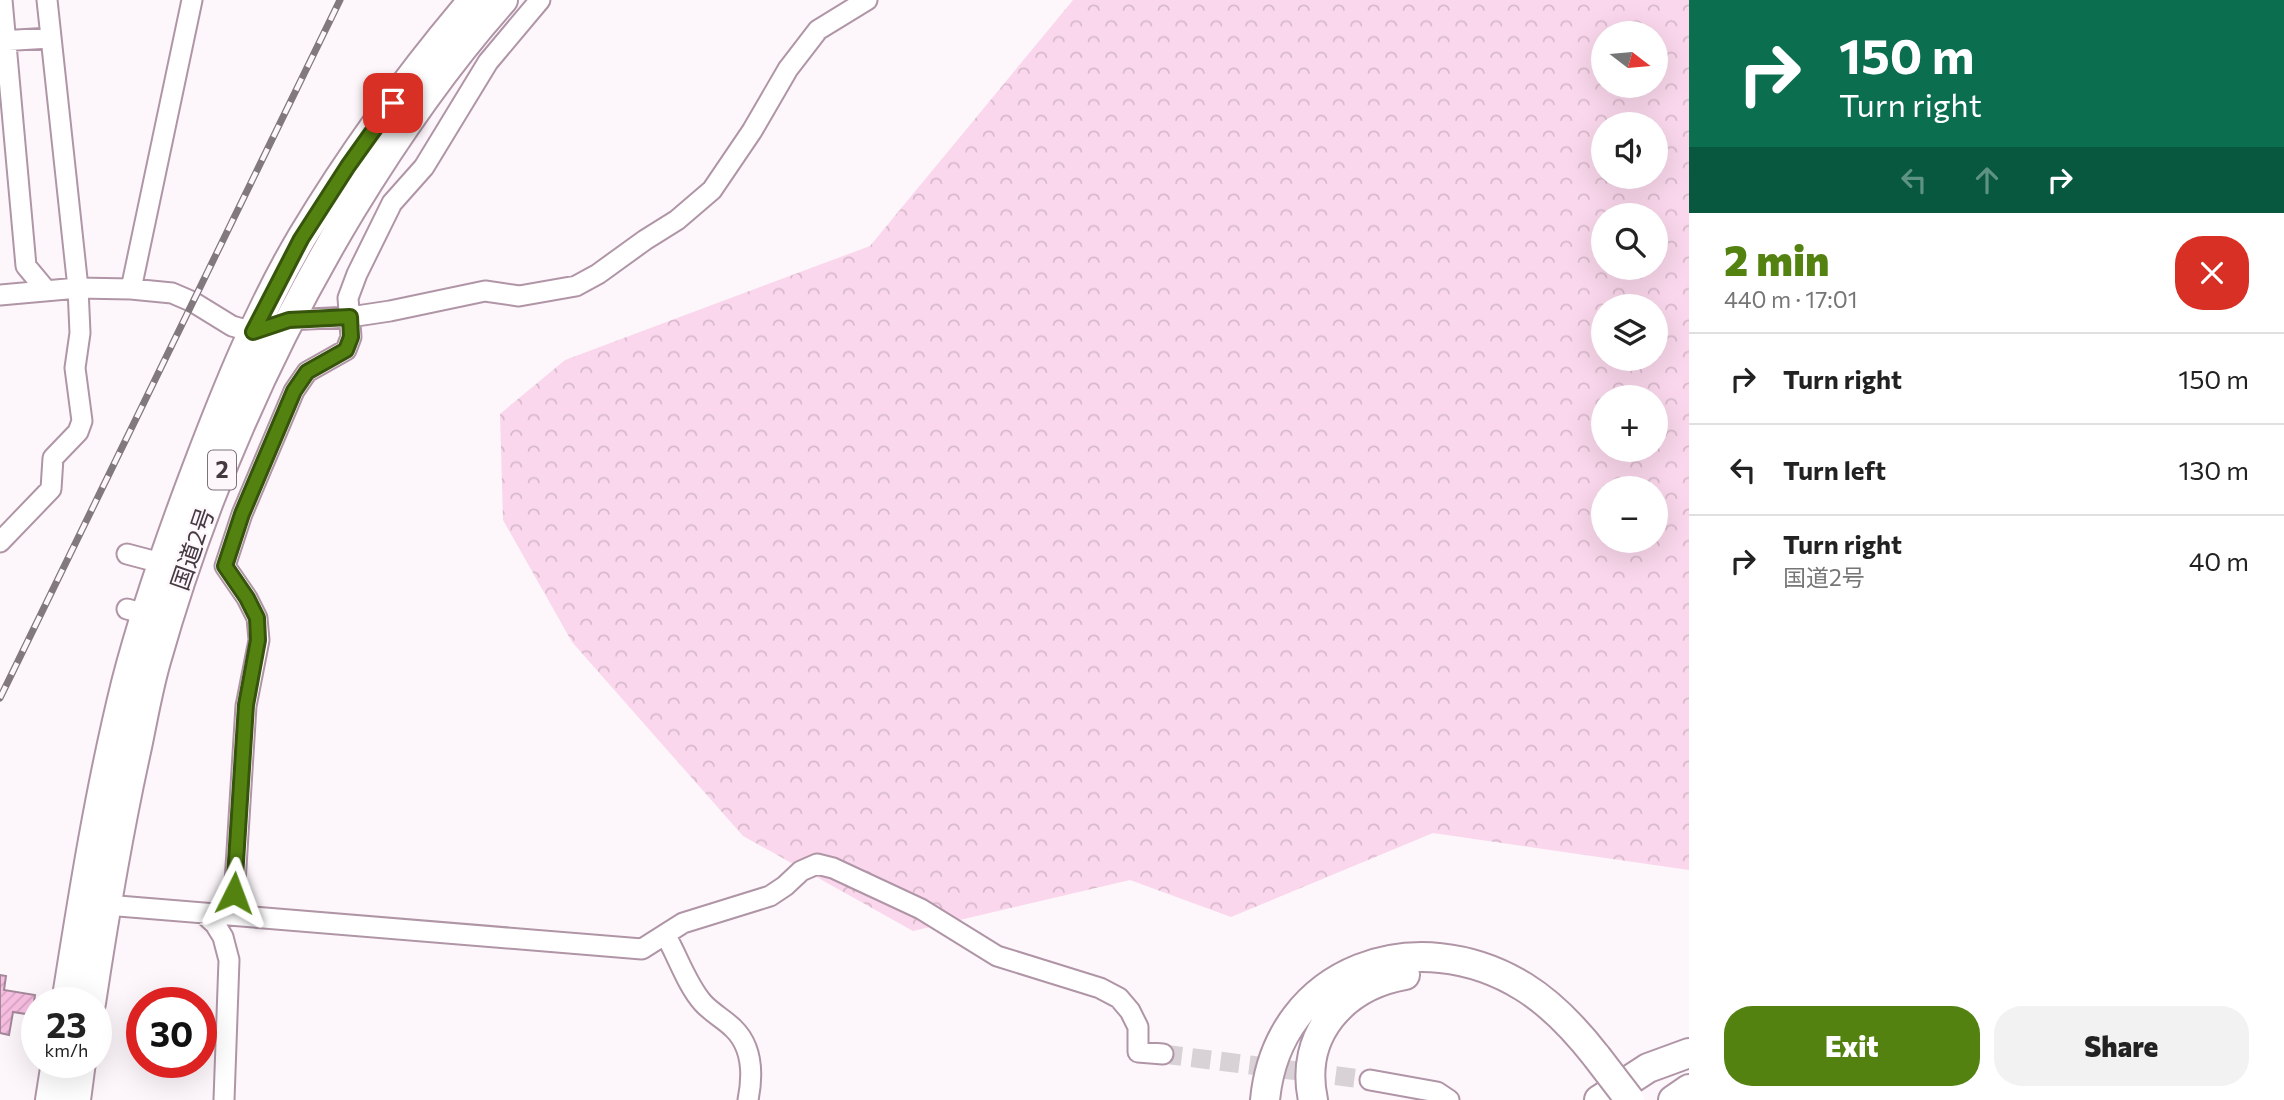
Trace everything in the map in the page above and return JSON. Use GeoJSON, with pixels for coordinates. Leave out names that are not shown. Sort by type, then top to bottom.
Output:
{"type":"FeatureCollection","features":[{"type":"Feature","properties":{"kind":"highway","name":"国道2号"},"geometry":{"type":"LineString","coordinates":[[91,987],[99,810],[121,709],[136,611],[161,563],[226,392],[253,332],[301,239],[348,166],[423,62],[473,0]]}},
{"type":"Feature","properties":{"kind":"highway","name":"国道2号"},"geometry":{"type":"LineString","coordinates":[[71,987],[121,817],[155,663],[188,554],[247,405],[326,252],[401,131],[438,79],[503,0]]}},
{"type":"Feature","properties":{"kind":"highway"},"geometry":{"type":"LineString","coordinates":[[1265,1100],[1276,1051],[1304,1005],[1338,978],[1365,967],[1393,960],[1428,958],[1457,961],[1484,968],[1512,980],[1553,1008],[1581,1036],[1609,1100]]}},
{"type":"Feature","properties":{"kind":"highway"},"geometry":{"type":"LineString","coordinates":[[1313,1100],[1312,1058],[1317,1041],[1332,1015],[1350,997],[1363,989],[1388,979],[1428,973],[1456,976],[1503,993],[1542,1020],[1630,1100]]}},
{"type":"Feature","properties":{"kind":"highway"},"geometry":{"type":"LineString","coordinates":[[1599,1100],[1648,1068],[1689,1054]]}},
{"type":"Feature","properties":{"kind":"highway"},"geometry":{"type":"LineString","coordinates":[[1624,1100],[1689,1054]]}},
{"type":"Feature","properties":{"kind":"highway"},"geometry":{"type":"LineString","coordinates":[[50,1100],[53,1078]]}},
{"type":"Feature","properties":{"kind":"highway"},"geometry":{"type":"LineString","coordinates":[[76,1100],[79,1078]]}},
{"type":"Feature","properties":{"kind":"highway"},"geometry":{"type":"LineString","coordinates":[[1673,1100],[1689,1089]]}},
{"type":"Feature","properties":{"kind":"street"},"geometry":{"type":"LineString","coordinates":[[2,0],[3,41],[26,266],[46,290]]}},
{"type":"Feature","properties":{"kind":"street"},"geometry":{"type":"LineString","coordinates":[[0,542],[51,489],[53,458],[78,432],[82,421],[75,368],[80,333],[78,288],[47,0]]}},
{"type":"Feature","properties":{"kind":"street"},"geometry":{"type":"LineString","coordinates":[[131,289],[192,0]]}},
{"type":"Feature","properties":{"kind":"street"},"geometry":{"type":"LineString","coordinates":[[233,915],[246,705],[258,640],[257,618],[225,566],[242,514],[294,391],[307,372],[346,350],[351,337],[348,299],[352,286],[392,203],[424,167],[488,62],[540,0]]}},
{"type":"Feature","properties":{"kind":"street"},"geometry":{"type":"LineString","coordinates":[[0,295],[78,288],[172,293],[193,302],[232,326],[253,332],[289,320],[350,317],[485,291],[519,296],[576,286],[677,220],[712,190],[752,131],[788,69],[818,30],[853,3]]}},
{"type":"Feature","properties":{"kind":"street"},"geometry":{"type":"LineString","coordinates":[[3,41],[50,38]]}},
{"type":"Feature","properties":{"kind":"street"},"geometry":{"type":"LineString","coordinates":[[127,554],[161,563]]}},
{"type":"Feature","properties":{"kind":"street"},"geometry":{"type":"LineString","coordinates":[[94,904],[642,949],[683,923],[770,896],[801,871],[817,864],[833,867],[920,909],[997,956],[1100,988],[1119,998],[1138,1027],[1138,1052],[1163,1054]]}},
{"type":"Feature","properties":{"kind":"street"},"geometry":{"type":"LineString","coordinates":[[203,913],[215,924],[223,937],[229,960],[224,1100]]}},
{"type":"Feature","properties":{"kind":"street"},"geometry":{"type":"LineString","coordinates":[[666,936],[703,1003],[734,1028],[746,1047],[750,1059],[751,1084],[748,1100]]}},
{"type":"Feature","properties":{"kind":"street"},"geometry":{"type":"LineString","coordinates":[[1370,1080],[1437,1092],[1449,1100]]}},
{"type":"Feature","properties":{"kind":"green space"},"geometry":{"type":"Polygon","coordinates":[[[1073,0],[1689,0],[1689,870],[1433,833],[1231,917],[1130,880],[913,931],[743,836],[572,642],[503,520],[500,414],[565,360],[870,246],[1073,0]]]}},
{"type":"Feature","properties":{"kind":"building"},"geometry":{"type":"Polygon","coordinates":[[[0,975],[6,976],[4,990],[21,993],[21,1013],[13,1012],[9,1035],[0,1033],[0,975]]]}},
{"type":"Feature","properties":{"kind":"tunnel"},"geometry":{"type":"LineString","coordinates":[[1163,1054],[1370,1080]]}},
{"type":"Feature","properties":{"kind":"railway"},"geometry":{"type":"LineString","coordinates":[[0,698],[340,0]]}},
{"type":"Feature","properties":{"kind":"route"},"geometry":{"type":"LineString","coordinates":[[234,893],[246,705],[258,640],[257,618],[225,566],[242,514],[294,391],[307,372],[346,350],[351,337],[350,317],[289,320],[253,332],[301,239],[393,103]]}}]}
